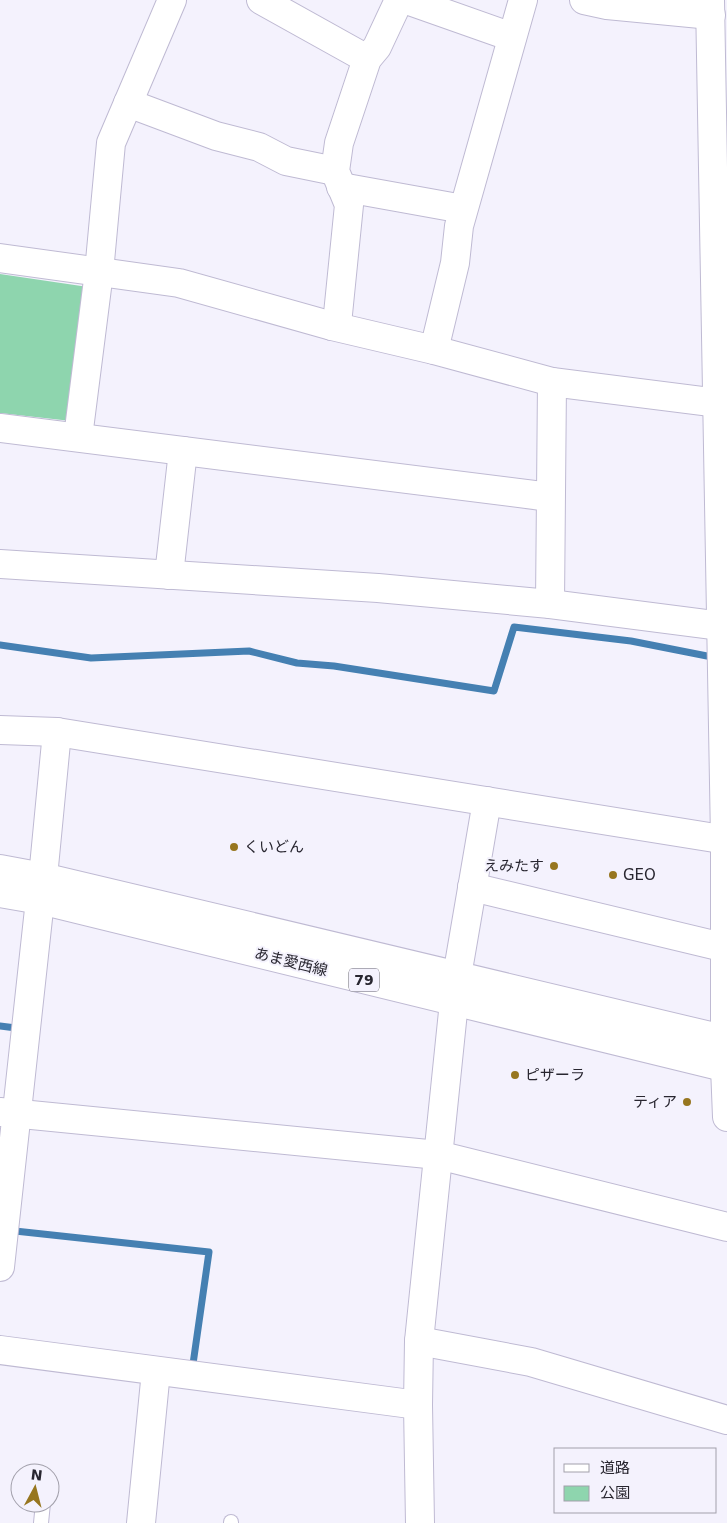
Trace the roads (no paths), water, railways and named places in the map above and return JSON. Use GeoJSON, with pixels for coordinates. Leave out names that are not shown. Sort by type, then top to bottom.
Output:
{"type":"FeatureCollection","features":[{"type":"Feature","properties":{"kind":"street"},"geometry":{"type":"LineString","coordinates":[[78,437],[99,272],[111,143],[172,0]]}},
{"type":"Feature","properties":{"kind":"street"},"geometry":{"type":"LineString","coordinates":[[261,0],[367,60]]}},
{"type":"Feature","properties":{"kind":"street"},"geometry":{"type":"LineString","coordinates":[[332,326],[338,314],[349,205],[338,179],[339,143],[367,60],[377,47],[399,0]]}},
{"type":"Feature","properties":{"kind":"street"},"geometry":{"type":"LineString","coordinates":[[407,0],[512,37]]}},
{"type":"Feature","properties":{"kind":"street"},"geometry":{"type":"LineString","coordinates":[[434,350],[454,264],[458,226],[523,0]]}},
{"type":"Feature","properties":{"kind":"street"},"geometry":{"type":"LineString","coordinates":[[584,0],[607,5],[715,13],[722,403],[721,626],[726,839],[727,1117]]}},
{"type":"Feature","properties":{"kind":"street"},"geometry":{"type":"LineString","coordinates":[[128,103],[216,136],[259,147],[286,160],[338,179],[463,209]]}},
{"type":"Feature","properties":{"kind":"street"},"geometry":{"type":"LineString","coordinates":[[0,258],[179,283],[332,326],[434,350],[552,382],[722,403]]}},
{"type":"Feature","properties":{"kind":"street"},"geometry":{"type":"LineString","coordinates":[[550,604],[552,382]]}},
{"type":"Feature","properties":{"kind":"street"},"geometry":{"type":"LineString","coordinates":[[0,428],[550,496]]}},
{"type":"Feature","properties":{"kind":"street"},"geometry":{"type":"LineString","coordinates":[[169,575],[183,451]]}},
{"type":"Feature","properties":{"kind":"street"},"geometry":{"type":"LineString","coordinates":[[0,564],[378,588],[550,604],[721,626]]}},
{"type":"Feature","properties":{"kind":"street"},"geometry":{"type":"LineString","coordinates":[[0,730],[57,732],[726,839]]}},
{"type":"Feature","properties":{"kind":"street"},"geometry":{"type":"LineString","coordinates":[[0,1267],[8,1113],[41,889],[57,732]]}},
{"type":"Feature","properties":{"kind":"street"},"geometry":{"type":"LineString","coordinates":[[420,1523],[419,1341],[456,989],[487,801]]}},
{"type":"Feature","properties":{"kind":"street","name":"あま愛西線"},"geometry":{"type":"LineString","coordinates":[[0,869],[41,889],[456,989],[726,1068]]}},
{"type":"Feature","properties":{"kind":"street"},"geometry":{"type":"LineString","coordinates":[[472,887],[726,948]]}},
{"type":"Feature","properties":{"kind":"street","name":"あま愛西線"},"geometry":{"type":"LineString","coordinates":[[0,893],[41,889]]}},
{"type":"Feature","properties":{"kind":"street","name":"あま愛西線"},"geometry":{"type":"LineString","coordinates":[[456,989],[727,1039]]}},
{"type":"Feature","properties":{"kind":"street"},"geometry":{"type":"LineString","coordinates":[[8,1113],[438,1155],[727,1227]]}},
{"type":"Feature","properties":{"kind":"street"},"geometry":{"type":"LineString","coordinates":[[419,1341],[532,1362],[727,1420]]}},
{"type":"Feature","properties":{"kind":"street"},"geometry":{"type":"LineString","coordinates":[[0,1350],[418,1405]]}},
{"type":"Feature","properties":{"kind":"street"},"geometry":{"type":"LineString","coordinates":[[141,1523],[156,1371]]}},
{"type":"Feature","properties":{"kind":"waterway"},"geometry":{"type":"LineString","coordinates":[[0,645],[91,658],[249,651],[297,663],[334,666],[494,691],[514,627],[631,641],[707,656]]}},
{"type":"Feature","properties":{"kind":"waterway"},"geometry":{"type":"LineString","coordinates":[[0,1026],[16,1028]]}},
{"type":"Feature","properties":{"kind":"waterway"},"geometry":{"type":"LineString","coordinates":[[15,1231],[209,1252],[193,1364]]}},
{"type":"Feature","properties":{"kind":"place","name":"くいどん"},"geometry":{"type":"Point","coordinates":[234,847]}},
{"type":"Feature","properties":{"kind":"place","name":"えみたす"},"geometry":{"type":"Point","coordinates":[554,866]}},
{"type":"Feature","properties":{"kind":"place","name":"GEO"},"geometry":{"type":"Point","coordinates":[613,875]}},
{"type":"Feature","properties":{"kind":"place","name":"ピザーラ"},"geometry":{"type":"Point","coordinates":[515,1075]}},
{"type":"Feature","properties":{"kind":"place","name":"ティア"},"geometry":{"type":"Point","coordinates":[687,1102]}}]}
